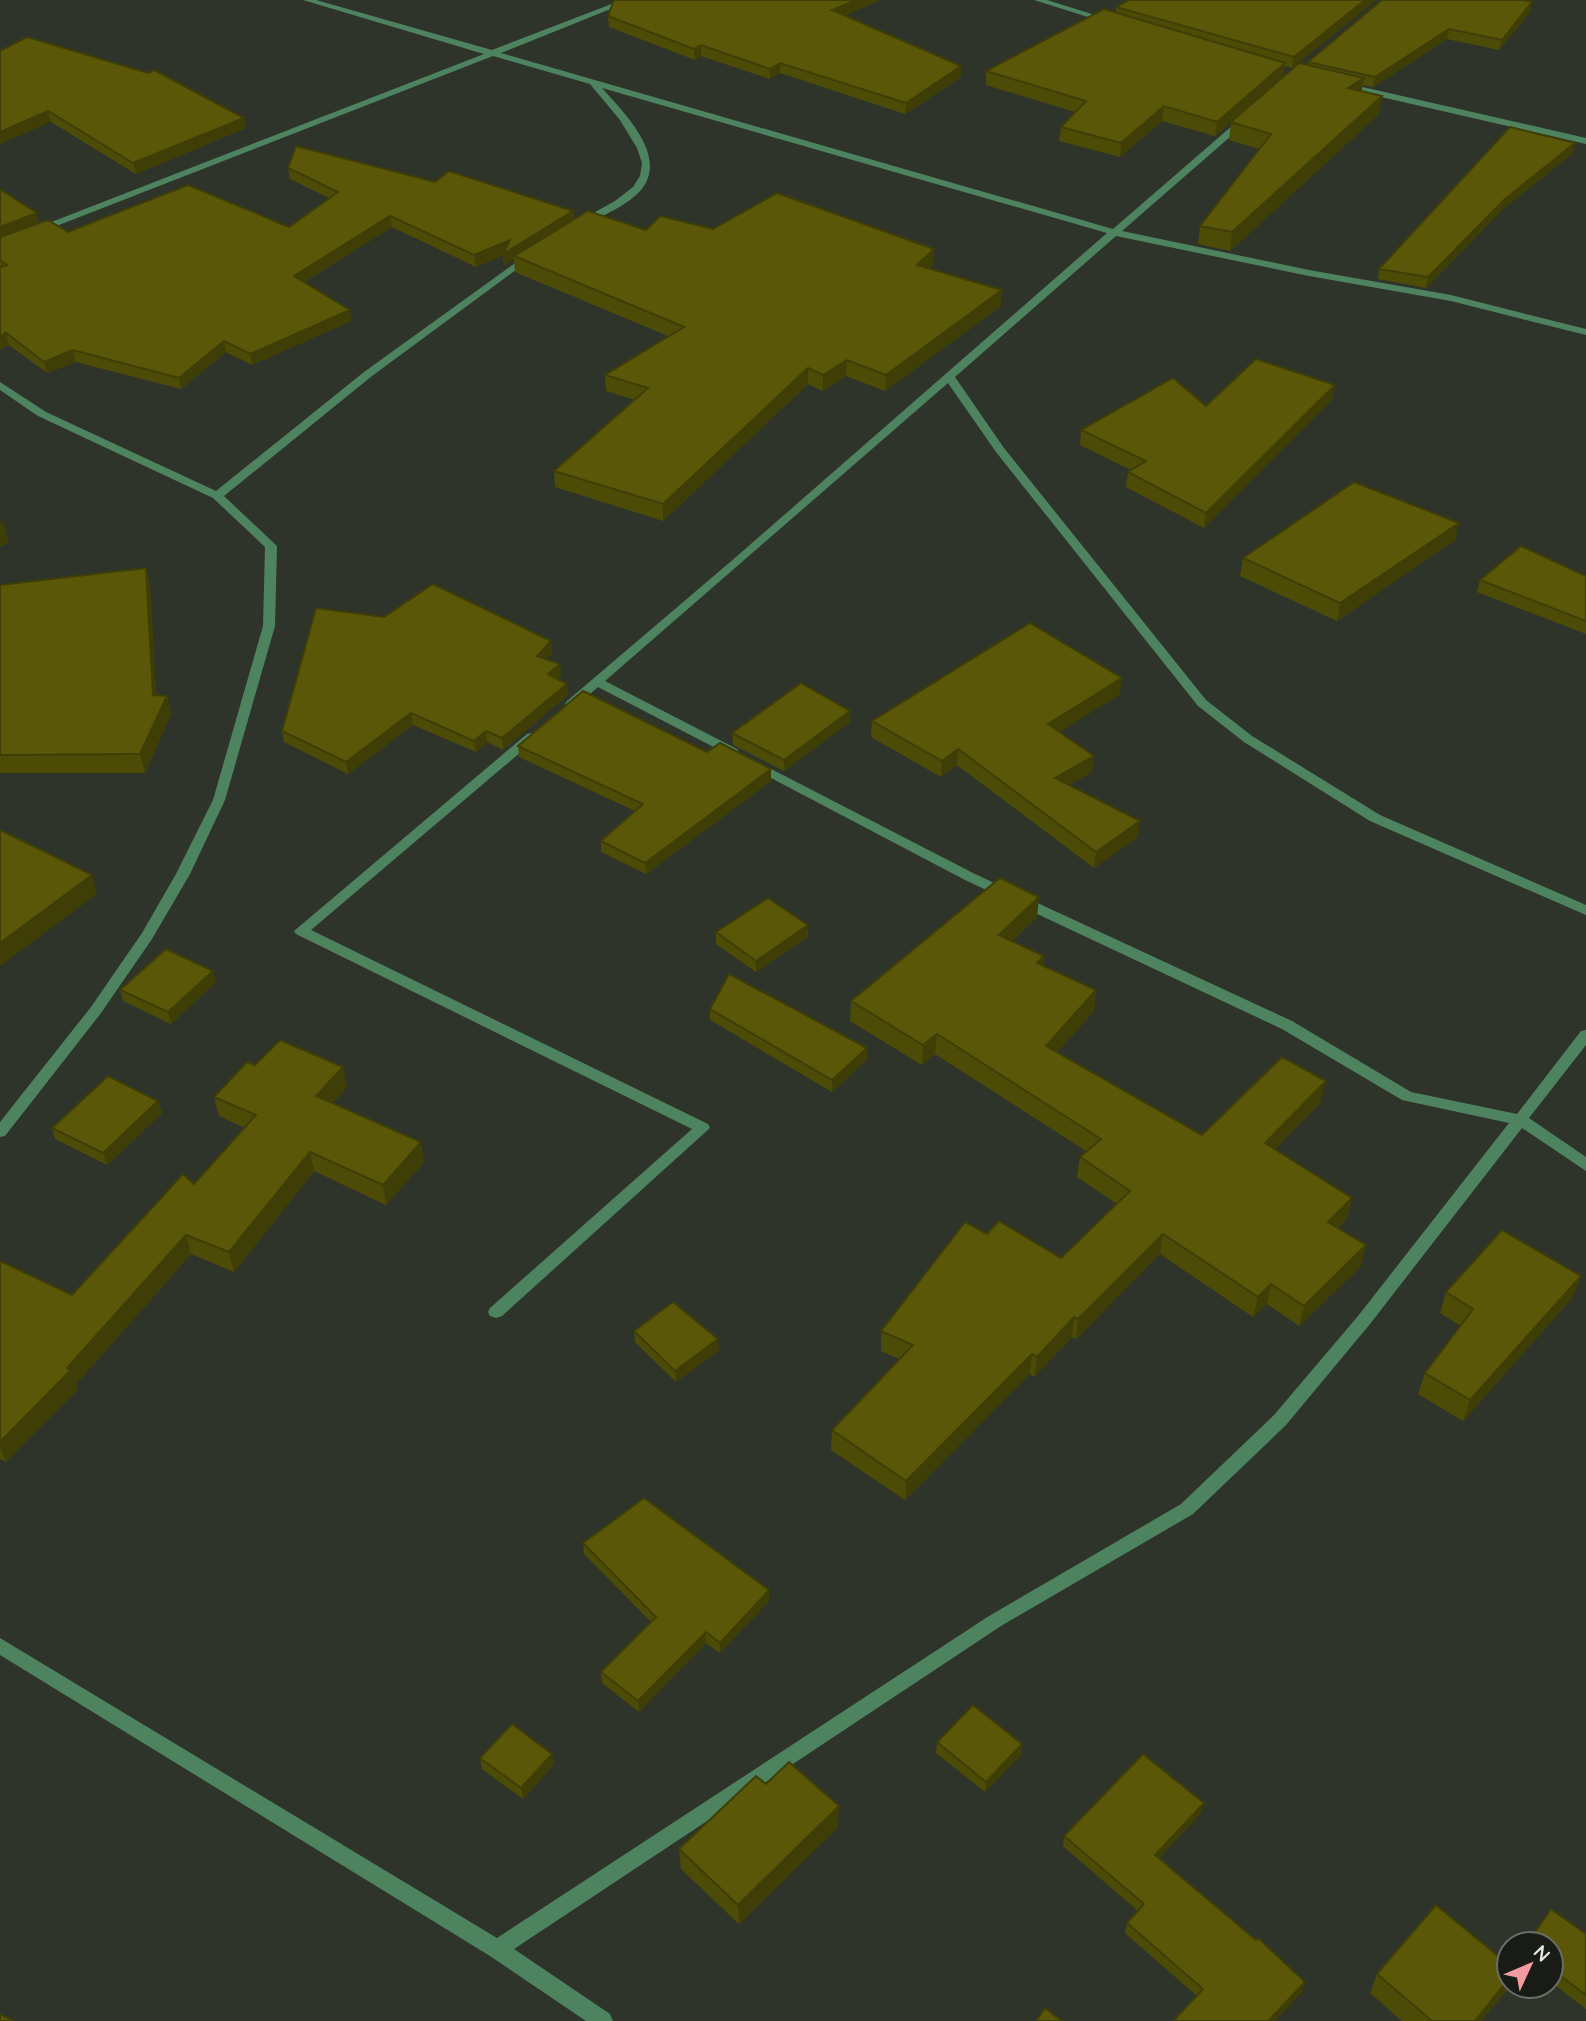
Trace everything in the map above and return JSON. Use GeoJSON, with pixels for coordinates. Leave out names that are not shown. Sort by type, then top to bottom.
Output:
{"type":"FeatureCollection","features":[{"type":"Feature","properties":{"kind":"street"},"geometry":{"type":"LineString","coordinates":[[308,0],[1113,232],[1309,273],[1451,298],[1586,331]]}},
{"type":"Feature","properties":{"kind":"street"},"geometry":{"type":"LineString","coordinates":[[0,245],[629,0]]}},
{"type":"Feature","properties":{"kind":"street"},"geometry":{"type":"LineString","coordinates":[[1038,0],[1120,24]]}},
{"type":"Feature","properties":{"kind":"street"},"geometry":{"type":"LineString","coordinates":[[572,229],[637,190],[646,177],[648,162],[643,147],[592,81]]}},
{"type":"Feature","properties":{"kind":"street"},"geometry":{"type":"LineString","coordinates":[[1336,84],[1586,141]]}},
{"type":"Feature","properties":{"kind":"street"},"geometry":{"type":"LineString","coordinates":[[496,1312],[703,1128],[302,930],[597,682],[1256,110]]}},
{"type":"Feature","properties":{"kind":"street"},"geometry":{"type":"LineString","coordinates":[[217,496],[368,374],[509,269],[541,249]]}},
{"type":"Feature","properties":{"kind":"street"},"geometry":{"type":"LineString","coordinates":[[950,378],[1000,450],[1202,703],[1248,739],[1374,818],[1586,910]]}},
{"type":"Feature","properties":{"kind":"street"},"geometry":{"type":"LineString","coordinates":[[0,385],[42,414],[217,496],[271,546],[268,626],[219,800],[184,874],[147,936],[96,1010],[0,1132]]}},
{"type":"Feature","properties":{"kind":"street"},"geometry":{"type":"LineString","coordinates":[[597,682],[970,877],[1287,1025],[1407,1096],[1521,1120],[1586,1165]]}},
{"type":"Feature","properties":{"kind":"street"},"geometry":{"type":"LineString","coordinates":[[497,1949],[995,1621],[1188,1509],[1280,1420],[1364,1320],[1586,1035]]}},
{"type":"Feature","properties":{"kind":"street"},"geometry":{"type":"LineString","coordinates":[[0,1646],[497,1949],[603,2021]]}},
{"type":"Feature","properties":{"kind":"building"},"geometry":{"type":"Polygon","coordinates":[[[614,0],[856,0],[832,10],[961,66],[906,103],[780,63],[770,69],[701,45],[694,49],[608,16],[614,0]]]}},
{"type":"Feature","properties":{"kind":"building"},"geometry":{"type":"Polygon","coordinates":[[[1129,0],[1365,0],[1294,57],[1116,7],[1129,0]]]}},
{"type":"Feature","properties":{"kind":"building"},"geometry":{"type":"Polygon","coordinates":[[[1382,0],[1532,2],[1502,40],[1449,29],[1375,77],[1308,62],[1382,0]]]}},
{"type":"Feature","properties":{"kind":"building"},"geometry":{"type":"Polygon","coordinates":[[[1104,9],[1285,63],[1217,122],[1164,106],[1121,143],[1061,127],[1086,101],[986,71],[1104,9]]]}},
{"type":"Feature","properties":{"kind":"building"},"geometry":{"type":"Polygon","coordinates":[[[27,37],[148,73],[154,70],[244,118],[133,163],[48,111],[0,132],[0,51],[27,37]]]}},
{"type":"Feature","properties":{"kind":"building"},"geometry":{"type":"Polygon","coordinates":[[[1299,63],[1364,78],[1348,88],[1382,96],[1232,232],[1200,226],[1271,134],[1231,122],[1299,63]]]}},
{"type":"Feature","properties":{"kind":"building"},"geometry":{"type":"Polygon","coordinates":[[[1510,127],[1575,143],[1505,199],[1428,277],[1379,269],[1510,127]]]}},
{"type":"Feature","properties":{"kind":"building"},"geometry":{"type":"Polygon","coordinates":[[[296,146],[435,182],[449,171],[573,211],[503,254],[510,240],[474,255],[390,216],[294,276],[350,310],[250,354],[224,341],[179,378],[73,350],[44,362],[6,333],[0,336],[0,267],[7,265],[0,260],[0,237],[48,220],[68,232],[188,185],[289,227],[338,192],[288,168],[296,146]]]}},
{"type":"Feature","properties":{"kind":"building"},"geometry":{"type":"Polygon","coordinates":[[[0,189],[37,213],[0,227],[0,189]]]}},
{"type":"Feature","properties":{"kind":"building"},"geometry":{"type":"Polygon","coordinates":[[[777,193],[934,249],[917,265],[1002,290],[886,375],[847,360],[823,375],[808,368],[663,504],[554,471],[648,388],[605,375],[684,327],[514,256],[588,211],[646,230],[660,216],[713,229],[777,193]]]}},
{"type":"Feature","properties":{"kind":"building"},"geometry":{"type":"Polygon","coordinates":[[[1256,359],[1335,385],[1206,513],[1128,472],[1146,461],[1081,430],[1173,378],[1206,406],[1256,359]]]}},
{"type":"Feature","properties":{"kind":"building"},"geometry":{"type":"Polygon","coordinates":[[[1354,482],[1459,523],[1340,603],[1243,558],[1354,482]]]}},
{"type":"Feature","properties":{"kind":"building"},"geometry":{"type":"Polygon","coordinates":[[[1521,546],[1586,576],[1586,621],[1480,580],[1521,546]]]}},
{"type":"Feature","properties":{"kind":"building"},"geometry":{"type":"Polygon","coordinates":[[[146,568],[153,695],[167,696],[140,754],[0,755],[0,585],[146,568]]]}},
{"type":"Feature","properties":{"kind":"building"},"geometry":{"type":"Polygon","coordinates":[[[433,584],[551,641],[537,656],[560,664],[548,674],[567,684],[502,738],[486,731],[474,741],[411,713],[346,762],[282,731],[316,608],[384,617],[433,584]]]}},
{"type":"Feature","properties":{"kind":"building"},"geometry":{"type":"Polygon","coordinates":[[[1030,623],[1122,678],[1048,724],[1094,756],[1055,778],[1140,821],[1096,852],[958,749],[942,761],[872,721],[1030,623]]]}},
{"type":"Feature","properties":{"kind":"building"},"geometry":{"type":"Polygon","coordinates":[[[801,683],[850,711],[784,760],[732,733],[801,683]]]}},
{"type":"Feature","properties":{"kind":"building"},"geometry":{"type":"Polygon","coordinates":[[[583,691],[707,752],[720,743],[771,769],[645,863],[601,841],[643,804],[518,746],[583,691]]]}},
{"type":"Feature","properties":{"kind":"building"},"geometry":{"type":"Polygon","coordinates":[[[0,830],[92,875],[0,943],[0,830]]]}},
{"type":"Feature","properties":{"kind":"building"},"geometry":{"type":"Polygon","coordinates":[[[1000,878],[1039,897],[999,935],[1044,956],[1037,963],[1096,990],[1046,1046],[1202,1135],[1282,1057],[1326,1081],[1265,1143],[1352,1198],[1328,1222],[1366,1245],[1304,1306],[1271,1284],[1258,1297],[1163,1234],[1078,1319],[1074,1317],[1037,1357],[1032,1354],[906,1481],[832,1430],[913,1345],[881,1331],[965,1222],[987,1234],[999,1221],[1061,1258],[1130,1191],[1080,1157],[1101,1139],[937,1034],[923,1045],[851,1001],[1000,878]]]}},
{"type":"Feature","properties":{"kind":"building"},"geometry":{"type":"Polygon","coordinates":[[[768,898],[808,925],[756,961],[716,932],[768,898]]]}},
{"type":"Feature","properties":{"kind":"building"},"geometry":{"type":"Polygon","coordinates":[[[166,949],[213,971],[168,1012],[120,990],[166,949]]]}},
{"type":"Feature","properties":{"kind":"building"},"geometry":{"type":"Polygon","coordinates":[[[729,974],[867,1048],[832,1080],[710,1009],[729,974]]]}},
{"type":"Feature","properties":{"kind":"building"},"geometry":{"type":"Polygon","coordinates":[[[280,1040],[343,1067],[316,1096],[421,1142],[383,1185],[310,1152],[229,1252],[186,1235],[67,1368],[71,1370],[0,1442],[0,1261],[72,1295],[183,1174],[194,1184],[256,1115],[214,1097],[247,1062],[255,1065],[280,1040]]]}},
{"type":"Feature","properties":{"kind":"building"},"geometry":{"type":"Polygon","coordinates":[[[108,1076],[158,1101],[103,1153],[52,1128],[108,1076]]]}},
{"type":"Feature","properties":{"kind":"building"},"geometry":{"type":"Polygon","coordinates":[[[1502,1230],[1581,1276],[1470,1400],[1425,1373],[1473,1309],[1446,1292],[1502,1230]]]}},
{"type":"Feature","properties":{"kind":"building"},"geometry":{"type":"Polygon","coordinates":[[[673,1302],[718,1339],[675,1371],[634,1331],[673,1302]]]}},
{"type":"Feature","properties":{"kind":"building"},"geometry":{"type":"Polygon","coordinates":[[[644,1498],[769,1590],[720,1643],[706,1632],[638,1701],[601,1672],[656,1617],[583,1543],[644,1498]]]}},
{"type":"Feature","properties":{"kind":"building"},"geometry":{"type":"Polygon","coordinates":[[[973,1705],[1022,1744],[986,1782],[937,1742],[973,1705]]]}},
{"type":"Feature","properties":{"kind":"building"},"geometry":{"type":"Polygon","coordinates":[[[512,1724],[552,1754],[521,1788],[480,1758],[512,1724]]]}},
{"type":"Feature","properties":{"kind":"building"},"geometry":{"type":"Polygon","coordinates":[[[1143,1754],[1204,1803],[1155,1855],[1256,1940],[1258,1938],[1305,1982],[1268,2021],[1177,2021],[1175,2019],[1203,1989],[1127,1923],[1144,1904],[1064,1836],[1143,1754]]]}},
{"type":"Feature","properties":{"kind":"building"},"geometry":{"type":"Polygon","coordinates":[[[789,1762],[839,1806],[738,1905],[679,1849],[756,1776],[766,1784],[789,1762]]]}},
{"type":"Feature","properties":{"kind":"building"},"geometry":{"type":"Polygon","coordinates":[[[1436,1905],[1495,1953],[1495,1996],[1475,2021],[1432,2021],[1377,1974],[1436,1905]]]}},
{"type":"Feature","properties":{"kind":"building"},"geometry":{"type":"Polygon","coordinates":[[[1551,1909],[1586,1934],[1586,1995],[1565,1979],[1565,1930],[1537,1930],[1551,1909]]]}},
{"type":"Feature","properties":{"kind":"building"},"geometry":{"type":"Polygon","coordinates":[[[1045,2008],[1062,2021],[1036,2021],[1045,2008]]]}},
{"type":"Feature","properties":{"kind":"building"},"geometry":{"type":"Polygon","coordinates":[[[0,2014],[13,2021],[0,2021],[0,2014]]]}}]}
